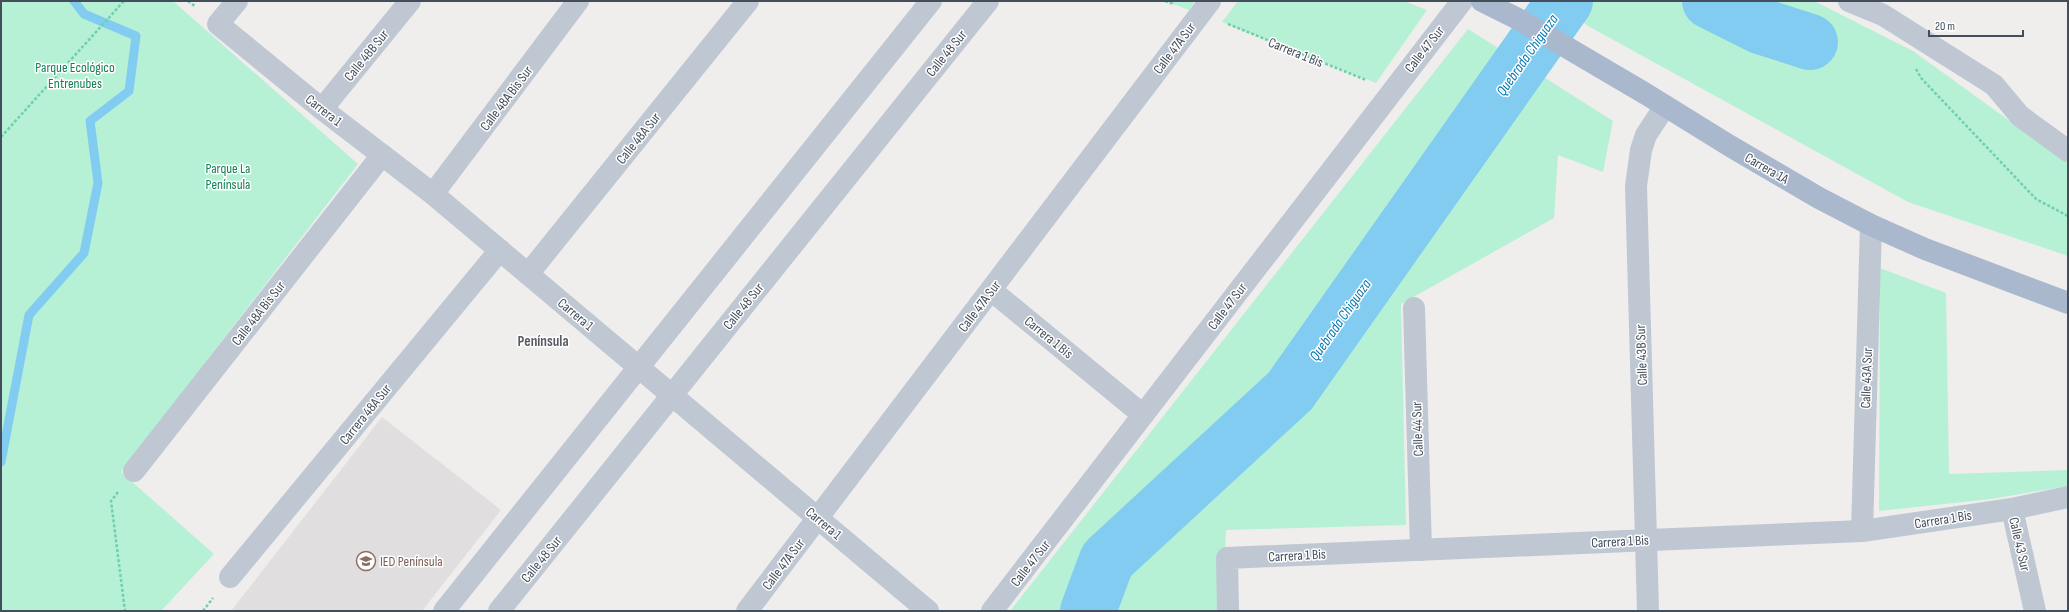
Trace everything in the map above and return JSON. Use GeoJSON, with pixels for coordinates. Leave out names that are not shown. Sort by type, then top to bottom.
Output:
{"type":"FeatureCollection","features":[{"type":"Feature","properties":{"kind":"main road","name":"Carrera 1A"},"geometry":{"type":"LineString","coordinates":[[1482,1],[1520,20],[1812,194],[1871,225],[1925,249],[2068,303]]}},
{"type":"Feature","properties":{"kind":"street","name":"Carrera 1"},"geometry":{"type":"LineString","coordinates":[[237,1],[218,24],[322,109],[433,194],[928,611]]}},
{"type":"Feature","properties":{"kind":"street","name":"Calle 48B Sur"},"geometry":{"type":"LineString","coordinates":[[322,109],[410,1]]}},
{"type":"Feature","properties":{"kind":"street","name":"Calle 48A Bis Sur"},"geometry":{"type":"LineString","coordinates":[[433,194],[578,1]]}},
{"type":"Feature","properties":{"kind":"street","name":"Calle 48A Sur"},"geometry":{"type":"LineString","coordinates":[[528,274],[748,1]]}},
{"type":"Feature","properties":{"kind":"street"},"geometry":{"type":"LineString","coordinates":[[444,611],[931,1]]}},
{"type":"Feature","properties":{"kind":"street","name":"Calle 48 Sur"},"geometry":{"type":"LineString","coordinates":[[499,611],[988,1]]}},
{"type":"Feature","properties":{"kind":"street","name":"Calle 47 Sur"},"geometry":{"type":"LineString","coordinates":[[992,611],[1462,1]]}},
{"type":"Feature","properties":{"kind":"street"},"geometry":{"type":"LineString","coordinates":[[1849,1],[1883,15],[1994,85],[2020,116],[2068,151]]}},
{"type":"Feature","properties":{"kind":"street","name":"Calle 47A Sur"},"geometry":{"type":"LineString","coordinates":[[747,611],[1205,8]]}},
{"type":"Feature","properties":{"kind":"street","name":"Calle 43B Sur"},"geometry":{"type":"LineString","coordinates":[[1648,611],[1636,186],[1641,150],[1646,135],[1665,106]]}},
{"type":"Feature","properties":{"kind":"street","name":"Calle 48A Bis Sur"},"geometry":{"type":"LineString","coordinates":[[134,471],[382,155]]}},
{"type":"Feature","properties":{"kind":"street","name":"Calle 43A Sur"},"geometry":{"type":"LineString","coordinates":[[1862,531],[1871,225]]}},
{"type":"Feature","properties":{"kind":"street","name":"Carrera 48A Sur"},"geometry":{"type":"LineString","coordinates":[[230,577],[500,250]]}},
{"type":"Feature","properties":{"kind":"street","name":"Carrera 1 Bis"},"geometry":{"type":"LineString","coordinates":[[991,290],[1143,415]]}},
{"type":"Feature","properties":{"kind":"street","name":"Calle 44 Sur"},"geometry":{"type":"LineString","coordinates":[[1414,308],[1421,550]]}},
{"type":"Feature","properties":{"kind":"street","name":"Calle 43 Sur"},"geometry":{"type":"LineString","coordinates":[[2035,611],[2012,509],[2068,498]]}},
{"type":"Feature","properties":{"kind":"street","name":"Carrera 1 Bis"},"geometry":{"type":"LineString","coordinates":[[1228,611],[1227,558],[1862,531],[2012,509]]}},
{"type":"Feature","properties":{"kind":"path"},"geometry":{"type":"LineString","coordinates":[[1,137],[44,88],[110,19],[124,1]]}},
{"type":"Feature","properties":{"kind":"path","name":"Carrera 1 Bis"},"geometry":{"type":"LineString","coordinates":[[1205,8],[1393,90]]}},
{"type":"Feature","properties":{"kind":"path"},"geometry":{"type":"LineString","coordinates":[[1913,66],[1921,78],[2036,199],[2068,216]]}},
{"type":"Feature","properties":{"kind":"path"},"geometry":{"type":"LineString","coordinates":[[125,611],[111,501],[134,471]]}},
{"type":"Feature","properties":{"kind":"shaded area","name":"IED Península"},"geometry":{"type":"Polygon","coordinates":[[[382,417],[501,510],[422,611],[231,611],[382,417]]]}},
{"type":"Feature","properties":{"kind":"green space"},"geometry":{"type":"Polygon","coordinates":[[[1,1],[173,1],[358,164],[121,472],[214,554],[161,611],[1,611],[1,1]]]}},
{"type":"Feature","properties":{"kind":"green space"},"geometry":{"type":"Polygon","coordinates":[[[1165,1],[1195,1],[1189,10],[1165,1]]]}},
{"type":"Feature","properties":{"kind":"green space"},"geometry":{"type":"Polygon","coordinates":[[[1238,1],[1404,1],[1427,10],[1376,83],[1222,22],[1238,1]]]}},
{"type":"Feature","properties":{"kind":"green space"},"geometry":{"type":"Polygon","coordinates":[[[1556,1],[1814,1],[1913,51],[2068,163],[2068,256],[1908,202],[1588,26],[1556,1]]]}},
{"type":"Feature","properties":{"kind":"green space"},"geometry":{"type":"Polygon","coordinates":[[[1468,29],[1613,121],[1603,172],[1558,155],[1554,218],[1401,304],[1406,525],[1226,530],[1222,611],[1010,611],[1468,29]]]}},
{"type":"Feature","properties":{"kind":"green space"},"geometry":{"type":"Polygon","coordinates":[[[1880,268],[1946,293],[1949,474],[2068,470],[2068,486],[1991,499],[1879,511],[1880,268]]]}},
{"type":"Feature","properties":{"kind":"waterway"},"geometry":{"type":"LineString","coordinates":[[1,462],[29,315],[84,253],[98,183],[90,121],[129,91],[136,36],[84,14],[74,1]]}},
{"type":"Feature","properties":{"kind":"waterway","name":"Quebrada Chiguaza"},"geometry":{"type":"LineString","coordinates":[[1088,611],[1107,560],[1290,391],[1565,1]]}},
{"type":"Feature","properties":{"kind":"waterway"},"geometry":{"type":"LineString","coordinates":[[1710,1],[1760,26],[1810,42]]}},
{"type":"Feature","properties":{"kind":"place","name":"IED Península"},"geometry":{"type":"Point","coordinates":[366,561]}},
{"type":"Feature","properties":{"kind":"district","name":"Península"},"geometry":{"type":"Point","coordinates":[543,341]}},
{"type":"Feature","properties":{"kind":"park label","name":"Parque Ecológico Entrenubes"},"geometry":{"type":"Point","coordinates":[75,76]}},
{"type":"Feature","properties":{"kind":"park label","name":"Parque La Península"},"geometry":{"type":"Point","coordinates":[228,176]}}]}
